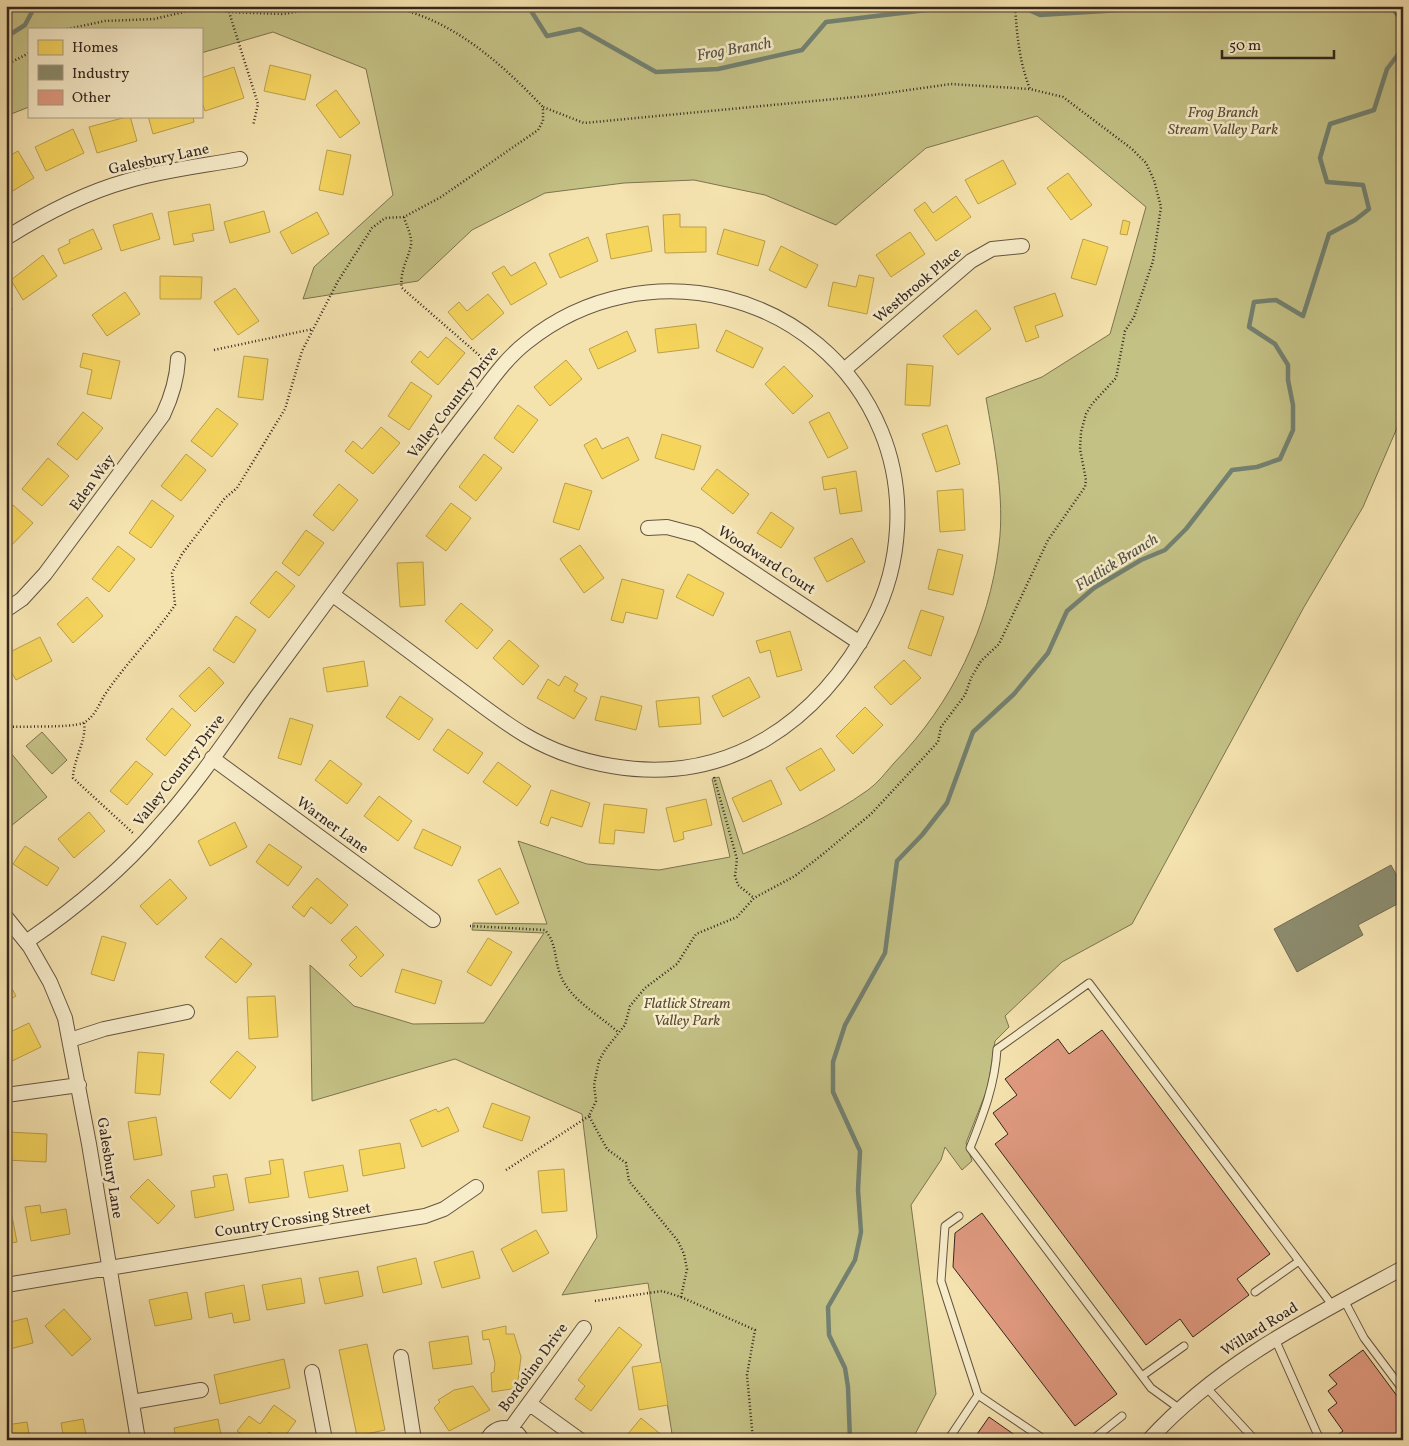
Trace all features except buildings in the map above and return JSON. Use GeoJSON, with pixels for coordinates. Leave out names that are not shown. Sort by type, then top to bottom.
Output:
{"type":"FeatureCollection","features":[{"type":"Feature","properties":{"kind":"street","name":"Galesbury Lane"},"geometry":{"type":"LineString","coordinates":[[6,238],[58,208],[100,190],[157,174],[240,159]]}},
{"type":"Feature","properties":{"kind":"street","name":"Westbrook Place"},"geometry":{"type":"LineString","coordinates":[[844,370],[979,256],[992,249],[1022,246]]}},
{"type":"Feature","properties":{"kind":"street","name":"Valley Country Drive"},"geometry":{"type":"LineString","coordinates":[[26,942],[59,920],[132,856],[158,829],[503,364],[543,330],[580,309],[603,300],[652,291],[701,292],[732,299],[776,316],[804,333],[844,370],[868,405],[884,438],[892,466],[897,503],[897,533],[893,564],[875,615],[860,642],[831,684],[793,722],[744,752],[714,762],[658,771],[631,769],[573,757],[526,736],[333,595]]}},
{"type":"Feature","properties":{"kind":"street","name":"Eden Way"},"geometry":{"type":"LineString","coordinates":[[6,610],[22,599],[45,574],[163,415],[172,397],[177,378],[178,359]]}},
{"type":"Feature","properties":{"kind":"street","name":"Woodward Court"},"geometry":{"type":"LineString","coordinates":[[648,528],[667,527],[697,535],[860,642]]}},
{"type":"Feature","properties":{"kind":"street","name":"Warner Lane"},"geometry":{"type":"LineString","coordinates":[[212,758],[433,920]]}},
{"type":"Feature","properties":{"kind":"street","name":"Galesbury Lane"},"geometry":{"type":"LineString","coordinates":[[6,917],[26,942],[57,996],[65,1018],[138,1440]]}},
{"type":"Feature","properties":{"kind":"street"},"geometry":{"type":"LineString","coordinates":[[70,1040],[104,1029],[187,1012]]}},
{"type":"Feature","properties":{"kind":"street"},"geometry":{"type":"LineString","coordinates":[[6,1096],[78,1085]]}},
{"type":"Feature","properties":{"kind":"street","name":"Country Crossing Street"},"geometry":{"type":"LineString","coordinates":[[6,1285],[426,1216],[460,1200],[476,1187]]}},
{"type":"Feature","properties":{"kind":"street","name":"Willard Road"},"geometry":{"type":"LineString","coordinates":[[1149,1440],[1180,1409],[1244,1358],[1275,1338],[1403,1268]]}},
{"type":"Feature","properties":{"kind":"street","name":"Bordolino Drive"},"geometry":{"type":"LineString","coordinates":[[511,1428],[584,1328]]}},
{"type":"Feature","properties":{"kind":"street"},"geometry":{"type":"LineString","coordinates":[[401,1357],[414,1440]]}},
{"type":"Feature","properties":{"kind":"street"},"geometry":{"type":"LineString","coordinates":[[312,1372],[326,1440]]}},
{"type":"Feature","properties":{"kind":"street"},"geometry":{"type":"LineString","coordinates":[[132,1402],[201,1390]]}},
{"type":"Feature","properties":{"kind":"street"},"geometry":{"type":"LineString","coordinates":[[530,1404],[580,1440]]}},
{"type":"Feature","properties":{"kind":"street"},"geometry":{"type":"LineString","coordinates":[[487,1440],[497,1429],[511,1428],[522,1440]]}},
{"type":"Feature","properties":{"kind":"lane"},"geometry":{"type":"LineString","coordinates":[[1180,1409],[1150,1388],[970,1148],[995,1075],[996,1049],[1089,982],[1300,1261],[1339,1303],[1403,1390]]}},
{"type":"Feature","properties":{"kind":"lane"},"geometry":{"type":"LineString","coordinates":[[959,1216],[945,1226],[941,1281],[978,1394],[1045,1440]]}},
{"type":"Feature","properties":{"kind":"lane"},"geometry":{"type":"LineString","coordinates":[[1255,1292],[1300,1261]]}},
{"type":"Feature","properties":{"kind":"lane"},"geometry":{"type":"LineString","coordinates":[[1275,1338],[1320,1440]]}},
{"type":"Feature","properties":{"kind":"lane"},"geometry":{"type":"LineString","coordinates":[[1142,1376],[1184,1346]]}},
{"type":"Feature","properties":{"kind":"lane"},"geometry":{"type":"LineString","coordinates":[[1206,1387],[1255,1440]]}},
{"type":"Feature","properties":{"kind":"lane"},"geometry":{"type":"LineString","coordinates":[[948,1440],[978,1394]]}},
{"type":"Feature","properties":{"kind":"lane"},"geometry":{"type":"LineString","coordinates":[[1092,1440],[1122,1416]]}},
{"type":"Feature","properties":{"kind":"path"},"geometry":{"type":"LineString","coordinates":[[72,28],[105,22],[154,19],[205,6],[229,12],[283,14],[330,6]]}},
{"type":"Feature","properties":{"kind":"path"},"geometry":{"type":"LineString","coordinates":[[385,6],[426,16],[454,31],[513,76],[543,107],[584,123],[866,96],[951,84],[1030,89],[1063,97],[1132,148],[1146,163],[1154,180],[1161,208],[1153,261],[1134,317],[1125,331],[1116,378],[1092,404],[1086,414],[1080,432],[1080,449],[1086,480],[1085,487],[1048,540],[999,644],[981,661],[971,678],[965,695],[941,727],[938,742],[912,772],[864,820],[796,876],[754,898],[737,917],[696,934],[677,964],[646,988],[630,1006],[625,1025],[618,1032],[599,1061],[594,1085],[596,1101],[589,1116],[506,1170]]}},
{"type":"Feature","properties":{"kind":"path"},"geometry":{"type":"LineString","coordinates":[[1015,6],[1017,43],[1022,69],[1030,89]]}},
{"type":"Feature","properties":{"kind":"path"},"geometry":{"type":"LineString","coordinates":[[229,12],[258,104],[253,126]]}},
{"type":"Feature","properties":{"kind":"path"},"geometry":{"type":"LineString","coordinates":[[6,65],[28,54]]}},
{"type":"Feature","properties":{"kind":"path"},"geometry":{"type":"LineString","coordinates":[[6,726],[84,723],[92,716],[119,674],[137,655],[175,605],[172,574],[182,554],[225,498],[237,488],[286,409],[302,351],[338,281],[372,228],[385,218],[404,217],[441,197],[538,130],[544,121],[543,107]]}},
{"type":"Feature","properties":{"kind":"path"},"geometry":{"type":"LineString","coordinates":[[404,217],[411,238],[411,245],[400,277],[402,288],[487,362]]}},
{"type":"Feature","properties":{"kind":"path"},"geometry":{"type":"LineString","coordinates":[[214,350],[313,329]]}},
{"type":"Feature","properties":{"kind":"path"},"geometry":{"type":"LineString","coordinates":[[84,723],[85,730],[73,769],[73,778],[133,833]]}},
{"type":"Feature","properties":{"kind":"path"},"geometry":{"type":"LineString","coordinates":[[714,777],[737,859],[735,876],[738,885],[754,898]]}},
{"type":"Feature","properties":{"kind":"path"},"geometry":{"type":"LineString","coordinates":[[470,926],[545,930],[554,942],[560,973],[565,982],[594,1013],[618,1032]]}},
{"type":"Feature","properties":{"kind":"path"},"geometry":{"type":"LineString","coordinates":[[589,1116],[606,1149],[626,1163],[629,1180],[678,1241],[687,1269],[681,1298]]}},
{"type":"Feature","properties":{"kind":"path"},"geometry":{"type":"LineString","coordinates":[[595,1301],[662,1291],[755,1330],[747,1375],[753,1440]]}},
{"type":"Feature","properties":{"kind":"green space"},"geometry":{"type":"Polygon","coordinates":[[[6,6],[1403,6],[1403,414],[1363,507],[1304,607],[1132,924],[1062,962],[1005,1016],[1009,1027],[995,1041],[988,1087],[966,1143],[972,1161],[962,1170],[945,1147],[941,1160],[911,1205],[936,1394],[912,1440],[673,1440],[648,1283],[562,1295],[597,1237],[582,1114],[455,1059],[312,1101],[310,965],[354,1006],[413,1024],[484,1023],[544,933],[472,930],[473,923],[547,924],[518,841],[587,864],[659,870],[730,857],[712,779],[719,777],[743,854],[823,818],[875,784],[915,740],[950,690],[977,634],[987,605],[999,545],[1001,509],[998,471],[986,398],[1042,377],[1110,334],[1146,207],[1037,116],[926,148],[836,225],[765,195],[694,180],[624,183],[545,193],[472,230],[418,281],[303,299],[314,267],[393,195],[366,69],[273,32],[202,53],[202,28],[28,28],[28,107],[6,116],[6,6]]]}},
{"type":"Feature","properties":{"kind":"green space"},"geometry":{"type":"Polygon","coordinates":[[[42,732],[67,760],[52,774],[26,746],[42,732]]]}},
{"type":"Feature","properties":{"kind":"green space"},"geometry":{"type":"Polygon","coordinates":[[[6,747],[47,797],[6,830],[6,747]]]}},
{"type":"Feature","properties":{"kind":"waterway","name":"Frog Branch"},"geometry":{"type":"LineString","coordinates":[[6,37],[25,25],[35,6]]}},
{"type":"Feature","properties":{"kind":"waterway","name":"Frog Branch"},"geometry":{"type":"LineString","coordinates":[[528,6],[547,36],[580,29],[656,72],[718,69],[802,50],[826,22],[960,6]]}},
{"type":"Feature","properties":{"kind":"waterway","name":"Frog Branch"},"geometry":{"type":"LineString","coordinates":[[1020,6],[1040,15],[1184,6]]}},
{"type":"Feature","properties":{"kind":"waterway","name":"Frog Branch"},"geometry":{"type":"LineString","coordinates":[[1256,6],[1270,6]]}},
{"type":"Feature","properties":{"kind":"waterway","name":"Flatlick Branch"},"geometry":{"type":"LineString","coordinates":[[1390,6],[1403,21]]}},
{"type":"Feature","properties":{"kind":"waterway","name":"Flatlick Branch"},"geometry":{"type":"LineString","coordinates":[[850,1440],[848,1387],[845,1368],[829,1335],[828,1307],[855,1260],[861,1232],[858,1190],[860,1151],[833,1092],[833,1062],[845,1025],[885,953],[897,861],[922,835],[947,803],[973,732],[1014,694],[1048,653],[1067,611],[1094,588],[1141,560],[1165,550],[1186,529],[1232,470],[1257,467],[1280,459],[1293,430],[1293,405],[1288,380],[1288,365],[1275,344],[1249,327],[1254,302],[1276,300],[1303,316],[1329,234],[1355,220],[1369,209],[1363,185],[1327,182],[1320,158],[1330,124],[1374,110],[1387,69],[1403,48]]}},
{"type":"Feature","properties":{"kind":"park label","name":"Frog Branch Stream Valley Park"},"geometry":{"type":"Point","coordinates":[1223,122]}},
{"type":"Feature","properties":{"kind":"park label","name":"Flatlick Stream Valley Park"},"geometry":{"type":"Point","coordinates":[687,1012]}}]}
